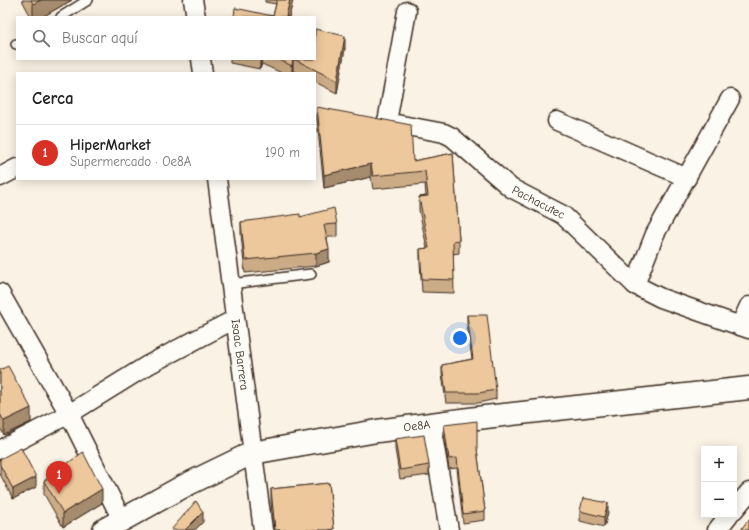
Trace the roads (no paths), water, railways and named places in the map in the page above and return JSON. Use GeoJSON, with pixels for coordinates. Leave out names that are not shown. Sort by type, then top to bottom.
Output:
{"type":"FeatureCollection","features":[{"type":"Feature","properties":{"kind":"street"},"geometry":{"type":"LineString","coordinates":[[193,0],[196,16]]}},
{"type":"Feature","properties":{"kind":"street","name":"Pachacutec"},"geometry":{"type":"LineString","coordinates":[[407,11],[380,120],[444,133],[452,137],[511,188],[562,215],[635,285],[661,298],[745,327]]}},
{"type":"Feature","properties":{"kind":"street"},"geometry":{"type":"LineString","coordinates":[[201,60],[203,72]]}},
{"type":"Feature","properties":{"kind":"street"},"geometry":{"type":"LineString","coordinates":[[635,285],[655,234],[730,99]]}},
{"type":"Feature","properties":{"kind":"street"},"geometry":{"type":"LineString","coordinates":[[557,121],[687,178]]}},
{"type":"Feature","properties":{"kind":"street"},"geometry":{"type":"LineString","coordinates":[[0,177],[16,169]]}},
{"type":"Feature","properties":{"kind":"street","name":"Isaac Barrera"},"geometry":{"type":"LineString","coordinates":[[217,180],[252,453],[264,530]]}},
{"type":"Feature","properties":{"kind":"street"},"geometry":{"type":"LineString","coordinates":[[0,294],[5,314],[69,414],[113,525]]}},
{"type":"Feature","properties":{"kind":"street"},"geometry":{"type":"LineString","coordinates":[[745,327],[749,306]]}},
{"type":"Feature","properties":{"kind":"street"},"geometry":{"type":"LineString","coordinates":[[0,450],[69,414],[148,365],[235,319]]}},
{"type":"Feature","properties":{"kind":"street","name":"Oe8A"},"geometry":{"type":"LineString","coordinates":[[113,525],[190,482],[252,453],[377,431],[629,400],[749,388]]}},
{"type":"Feature","properties":{"kind":"street"},"geometry":{"type":"LineString","coordinates":[[431,424],[449,530]]}},
{"type":"Feature","properties":{"kind":"street"},"geometry":{"type":"LineString","coordinates":[[737,506],[749,492]]}},
{"type":"Feature","properties":{"kind":"street"},"geometry":{"type":"LineString","coordinates":[[716,530],[726,518]]}},
{"type":"Feature","properties":{"kind":"lane"},"geometry":{"type":"LineString","coordinates":[[63,16],[88,0]]}},
{"type":"Feature","properties":{"kind":"lane"},"geometry":{"type":"LineString","coordinates":[[230,286],[239,283],[311,274]]}},
{"type":"Feature","properties":{"kind":"place","name":"HiperMarket"},"geometry":{"type":"Point","coordinates":[59,494]}}]}
